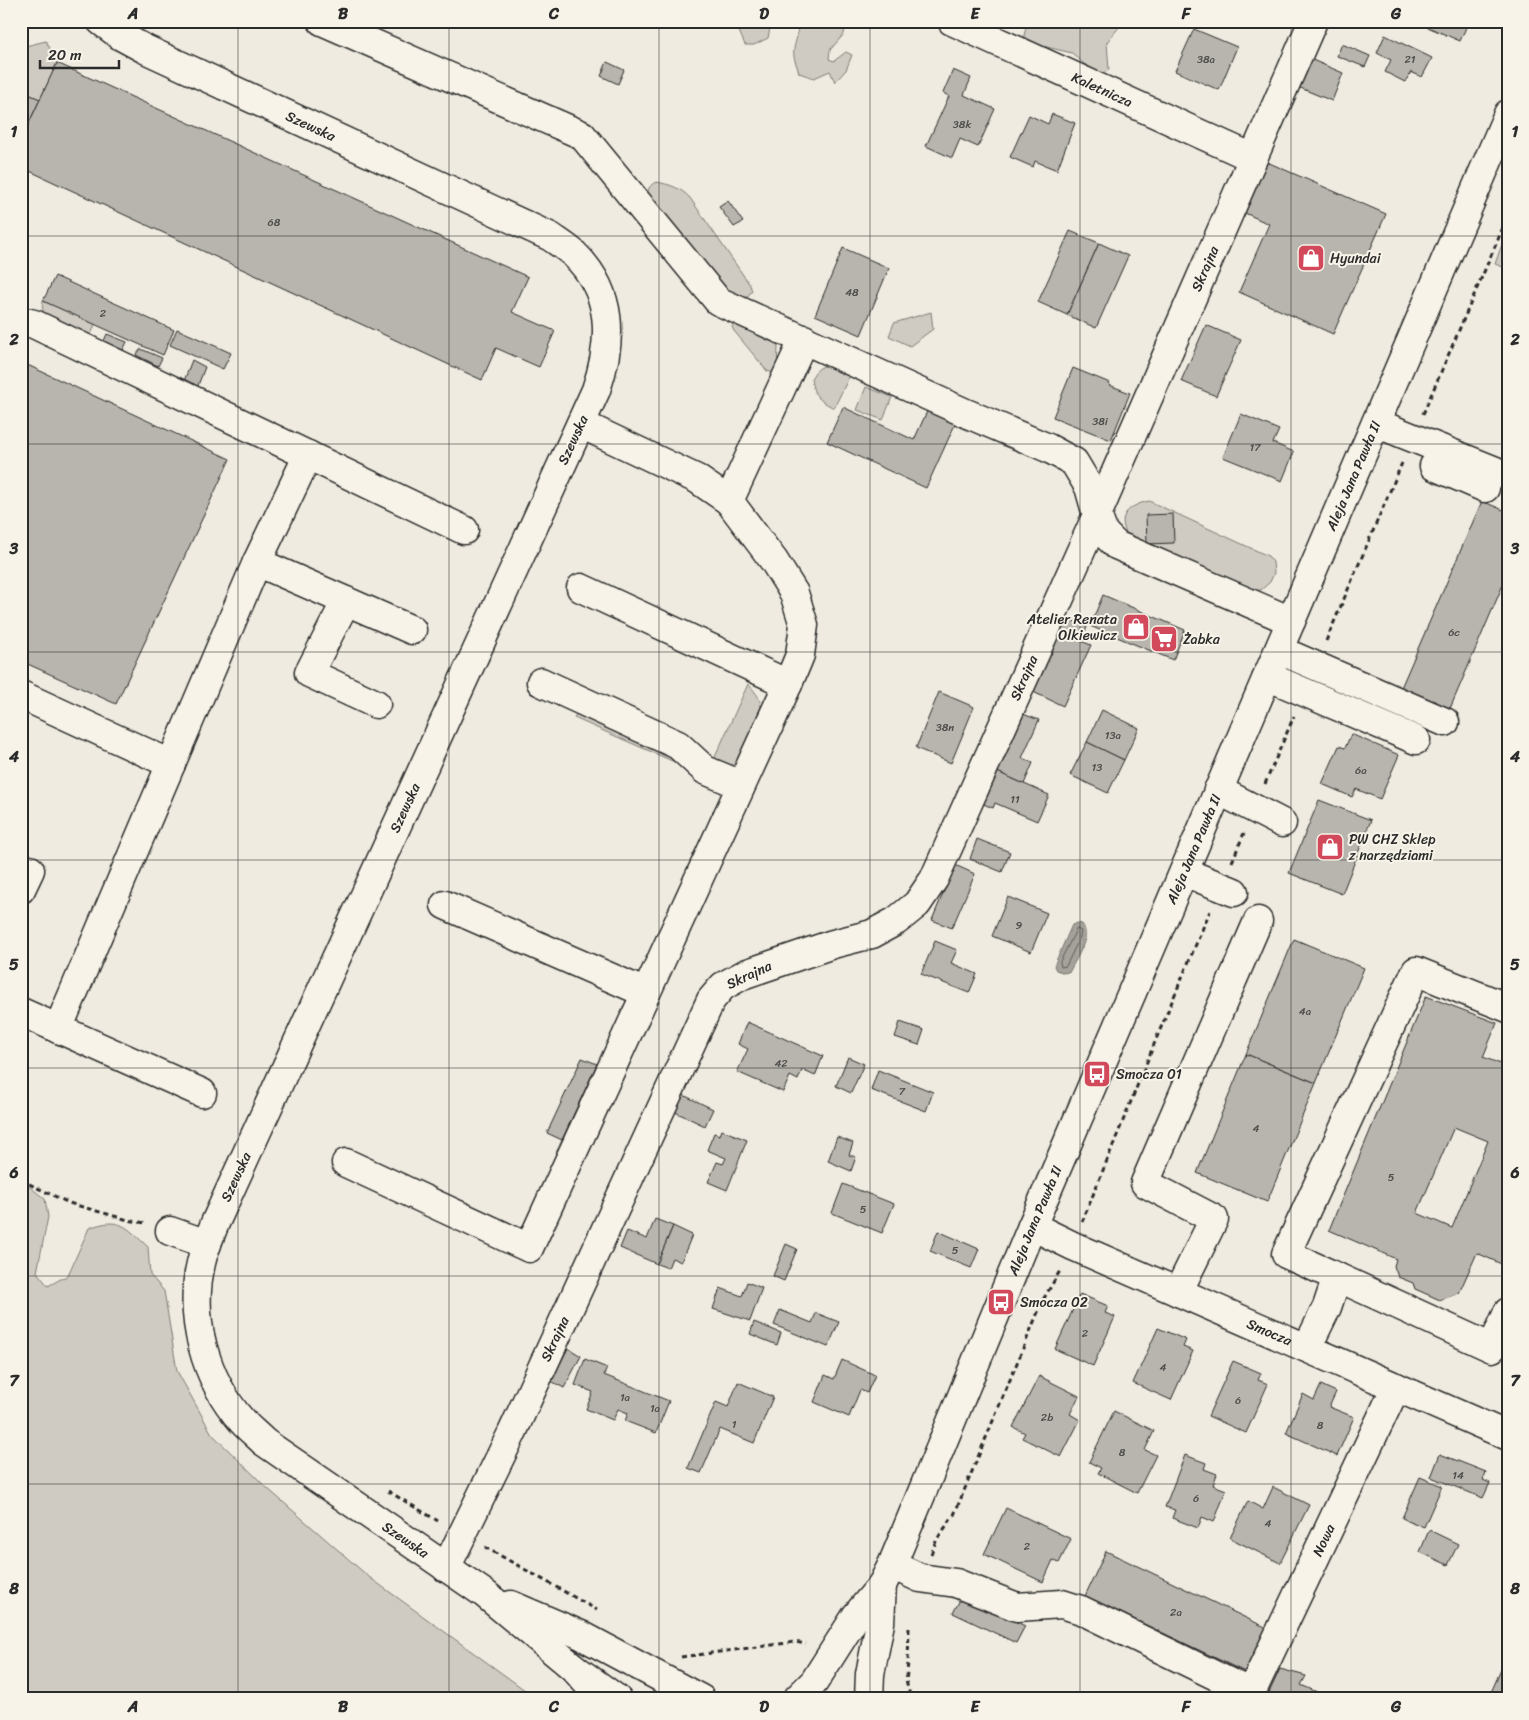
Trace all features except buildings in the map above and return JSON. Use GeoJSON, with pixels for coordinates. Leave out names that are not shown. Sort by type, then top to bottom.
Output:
{"type":"FeatureCollection","features":[{"type":"Feature","properties":{"kind":"street","name":"Szewska"},"geometry":{"type":"LineString","coordinates":[[101,21],[121,36],[145,49],[551,237],[573,253],[589,272],[600,294],[607,318],[608,340],[604,367],[596,390],[206,1244],[197,1283],[197,1312],[201,1342],[210,1370],[223,1396],[242,1421],[264,1442],[484,1594],[574,1668],[617,1699]]}},
{"type":"Feature","properties":{"kind":"street"},"geometry":{"type":"LineString","coordinates":[[322,21],[582,135],[718,301],[1048,448],[1074,462],[1088,487],[1104,533],[1116,545],[1291,622]]}},
{"type":"Feature","properties":{"kind":"street","name":"Kaletnicza"},"geometry":{"type":"LineString","coordinates":[[952,21],[1253,158]]}},
{"type":"Feature","properties":{"kind":"street","name":"Skrajna"},"geometry":{"type":"LineString","coordinates":[[446,1568],[512,1433],[711,1000],[723,986],[745,974],[833,944],[872,934],[896,921],[917,904],[934,879],[1097,515],[1313,21]]}},
{"type":"Feature","properties":{"kind":"street","name":"Aleja Jana Pawła II"},"geometry":{"type":"LineString","coordinates":[[869,1687],[887,1575],[1032,1226],[1508,114]]}},
{"type":"Feature","properties":{"kind":"street"},"geometry":{"type":"LineString","coordinates":[[21,321],[34,324],[464,530]]}},
{"type":"Feature","properties":{"kind":"street"},"geometry":{"type":"LineString","coordinates":[[729,501],[804,339]]}},
{"type":"Feature","properties":{"kind":"street"},"geometry":{"type":"LineString","coordinates":[[346,1163],[529,1248],[788,684],[800,654],[804,626],[794,593],[774,562],[729,501],[698,479],[580,424]]}},
{"type":"Feature","properties":{"kind":"street"},"geometry":{"type":"LineString","coordinates":[[1373,430],[1496,482]]}},
{"type":"Feature","properties":{"kind":"street"},"geometry":{"type":"LineString","coordinates":[[58,1029],[257,562],[308,455]]}},
{"type":"Feature","properties":{"kind":"street"},"geometry":{"type":"LineString","coordinates":[[257,562],[412,630]]}},
{"type":"Feature","properties":{"kind":"street"},"geometry":{"type":"LineString","coordinates":[[581,588],[788,684]]}},
{"type":"Feature","properties":{"kind":"street"},"geometry":{"type":"LineString","coordinates":[[346,601],[309,673],[376,704]]}},
{"type":"Feature","properties":{"kind":"street"},"geometry":{"type":"LineString","coordinates":[[1279,650],[1445,722]]}},
{"type":"Feature","properties":{"kind":"street"},"geometry":{"type":"LineString","coordinates":[[1267,676],[1416,740]]}},
{"type":"Feature","properties":{"kind":"street"},"geometry":{"type":"LineString","coordinates":[[541,682],[678,745],[705,770],[741,785]]}},
{"type":"Feature","properties":{"kind":"street"},"geometry":{"type":"LineString","coordinates":[[21,695],[171,764]]}},
{"type":"Feature","properties":{"kind":"street"},"geometry":{"type":"LineString","coordinates":[[1218,790],[1282,823]]}},
{"type":"Feature","properties":{"kind":"street"},"geometry":{"type":"LineString","coordinates":[[1184,872],[1234,892]]}},
{"type":"Feature","properties":{"kind":"street"},"geometry":{"type":"LineString","coordinates":[[445,905],[646,993]]}},
{"type":"Feature","properties":{"kind":"street"},"geometry":{"type":"LineString","coordinates":[[1178,1292],[1214,1219],[1145,1183],[1258,921]]}},
{"type":"Feature","properties":{"kind":"street"},"geometry":{"type":"LineString","coordinates":[[1508,1008],[1416,971],[1286,1254],[1492,1348],[1508,1312]]}},
{"type":"Feature","properties":{"kind":"street"},"geometry":{"type":"LineString","coordinates":[[21,1012],[202,1093]]}},
{"type":"Feature","properties":{"kind":"street","name":"Smocza"},"geometry":{"type":"LineString","coordinates":[[1032,1226],[1073,1246],[1508,1436]]}},
{"type":"Feature","properties":{"kind":"street"},"geometry":{"type":"LineString","coordinates":[[170,1230],[206,1244]]}},
{"type":"Feature","properties":{"kind":"street"},"geometry":{"type":"LineString","coordinates":[[1308,1348],[1327,1307],[1337,1277]]}},
{"type":"Feature","properties":{"kind":"street","name":"Nowa"},"geometry":{"type":"LineString","coordinates":[[887,1575],[956,1583],[1016,1607],[1062,1604],[1081,1610],[1251,1693],[1396,1387]]}},
{"type":"Feature","properties":{"kind":"street","name":"Aleja Jana Pawła II"},"geometry":{"type":"LineString","coordinates":[[797,1699],[814,1682],[856,1616],[887,1575]]}},
{"type":"Feature","properties":{"kind":"street"},"geometry":{"type":"LineString","coordinates":[[484,1594],[581,1635],[701,1699]]}},
{"type":"Feature","properties":{"kind":"street"},"geometry":{"type":"LineString","coordinates":[[574,1668],[601,1699]]}},
{"type":"Feature","properties":{"kind":"path"},"geometry":{"type":"LineString","coordinates":[[21,1180],[69,1203],[170,1230]]}},
{"type":"Feature","properties":{"kind":"path"},"geometry":{"type":"LineString","coordinates":[[664,1680],[678,1657],[795,1642],[814,1647],[831,1657]]}},
{"type":"Feature","properties":{"kind":"path"},"geometry":{"type":"LineString","coordinates":[[869,1687],[906,1681],[911,1699]]}},
{"type":"Feature","properties":{"kind":"shaded area"},"geometry":{"type":"Polygon","coordinates":[[[740,21],[773,21],[768,38],[754,45],[745,45],[739,31],[740,21]]]}},
{"type":"Feature","properties":{"kind":"shaded area"},"geometry":{"type":"Polygon","coordinates":[[[796,21],[846,21],[844,34],[830,50],[829,59],[834,61],[846,52],[852,55],[846,70],[835,82],[830,71],[814,78],[799,73],[794,57],[798,31],[796,21]]]}},
{"type":"Feature","properties":{"kind":"shaded area"},"geometry":{"type":"Polygon","coordinates":[[[1048,21],[1124,21],[1107,42],[1109,70],[1102,74],[1084,64],[1072,53],[1034,44],[1024,36],[1026,26],[1048,21]]]}},
{"type":"Feature","properties":{"kind":"shaded area"},"geometry":{"type":"Polygon","coordinates":[[[46,41],[57,63],[40,99],[21,91],[21,47],[46,41]]]}},
{"type":"Feature","properties":{"kind":"shaded area"},"geometry":{"type":"Polygon","coordinates":[[[656,182],[674,187],[690,198],[750,285],[752,291],[746,298],[742,298],[718,284],[649,197],[649,188],[656,182]]]}},
{"type":"Feature","properties":{"kind":"shaded area"},"geometry":{"type":"Polygon","coordinates":[[[1508,232],[1508,269],[1495,264],[1508,232]]]}},
{"type":"Feature","properties":{"kind":"shaded area"},"geometry":{"type":"Polygon","coordinates":[[[43,301],[95,324],[90,338],[44,314],[43,301]]]}},
{"type":"Feature","properties":{"kind":"shaded area"},"geometry":{"type":"Polygon","coordinates":[[[931,312],[933,329],[910,346],[889,336],[894,323],[931,312]]]}},
{"type":"Feature","properties":{"kind":"shaded area"},"geometry":{"type":"Polygon","coordinates":[[[735,322],[776,342],[778,347],[777,371],[775,373],[767,371],[734,331],[732,327],[735,322]]]}},
{"type":"Feature","properties":{"kind":"shaded area"},"geometry":{"type":"Polygon","coordinates":[[[834,364],[851,373],[834,408],[818,397],[811,379],[820,368],[834,364]]]}},
{"type":"Feature","properties":{"kind":"shaded area"},"geometry":{"type":"Polygon","coordinates":[[[866,387],[892,397],[883,420],[857,410],[866,387]]]}},
{"type":"Feature","properties":{"kind":"shaded area"},"geometry":{"type":"Polygon","coordinates":[[[1149,501],[1268,556],[1273,562],[1274,573],[1270,582],[1261,590],[1249,591],[1130,539],[1123,525],[1125,514],[1134,506],[1149,501]]]}},
{"type":"Feature","properties":{"kind":"shaded area"},"geometry":{"type":"Polygon","coordinates":[[[748,684],[758,696],[761,707],[761,713],[756,726],[738,765],[728,770],[711,766],[748,684]]]}},
{"type":"Feature","properties":{"kind":"shaded area"},"geometry":{"type":"Polygon","coordinates":[[[580,707],[671,748],[702,774],[574,718],[580,707]]]}},
{"type":"Feature","properties":{"kind":"shaded area"},"geometry":{"type":"Polygon","coordinates":[[[21,1185],[30,1187],[45,1199],[48,1217],[37,1272],[48,1286],[68,1275],[89,1228],[116,1223],[134,1234],[148,1247],[150,1275],[164,1291],[177,1371],[212,1434],[267,1488],[369,1577],[529,1693],[533,1699],[21,1699],[21,1185]]]}},
{"type":"Feature","properties":{"kind":"water"},"geometry":{"type":"Polygon","coordinates":[[[1082,924],[1085,929],[1082,948],[1070,971],[1065,973],[1056,970],[1054,966],[1072,925],[1082,924]]]}},
{"type":"Feature","properties":{"kind":"place","name":"Hyundai"},"geometry":{"type":"Point","coordinates":[1311,258]}},
{"type":"Feature","properties":{"kind":"place","name":"Atelier Renata Olkiewicz"},"geometry":{"type":"Point","coordinates":[1136,627]}},
{"type":"Feature","properties":{"kind":"place","name":"Żabka"},"geometry":{"type":"Point","coordinates":[1164,639]}},
{"type":"Feature","properties":{"kind":"place","name":"PW CHZ Sklep z narzędziami"},"geometry":{"type":"Point","coordinates":[1330,847]}},
{"type":"Feature","properties":{"kind":"place","name":"Smocza 01"},"geometry":{"type":"Point","coordinates":[1097,1074]}},
{"type":"Feature","properties":{"kind":"place","name":"Smocza 02"},"geometry":{"type":"Point","coordinates":[1001,1302]}}]}
